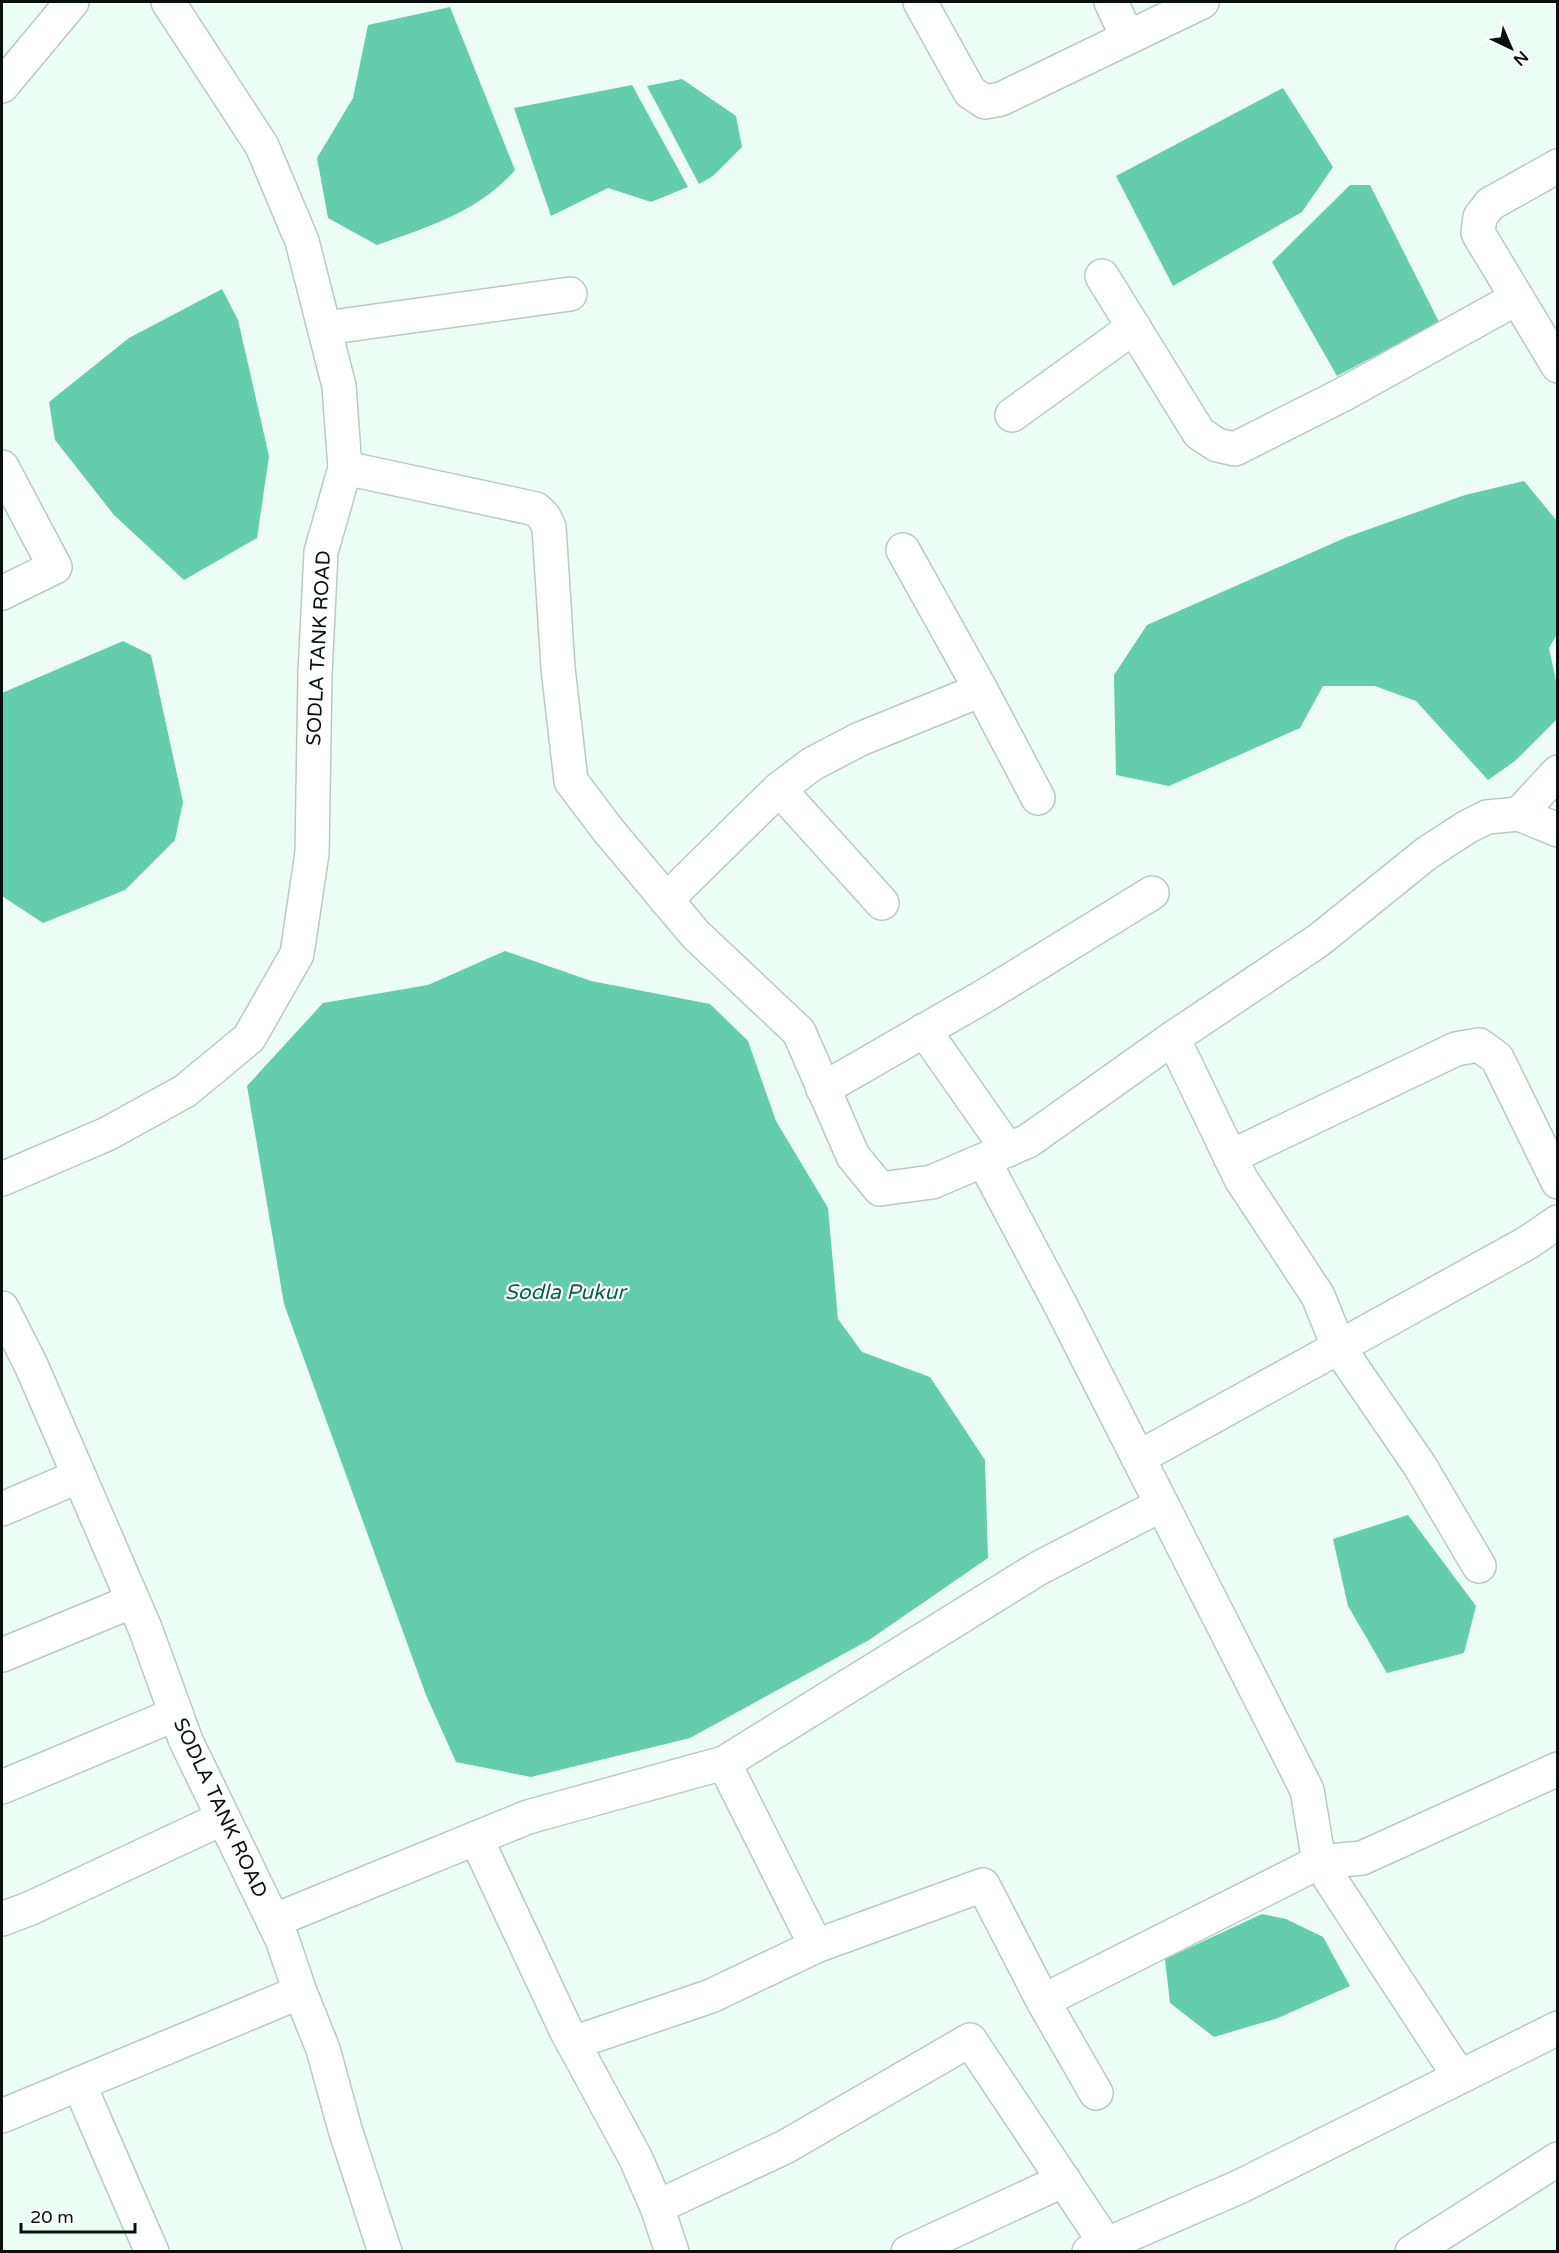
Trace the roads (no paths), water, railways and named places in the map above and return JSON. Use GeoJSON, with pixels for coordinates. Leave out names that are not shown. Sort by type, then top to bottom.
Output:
{"type":"FeatureCollection","features":[{"type":"Feature","properties":{"kind":"street"},"geometry":{"type":"LineString","coordinates":[[2,86],[72,2]]}},
{"type":"Feature","properties":{"kind":"street","name":"SODLA TANK ROAD"},"geometry":{"type":"LineString","coordinates":[[2,1179],[107,1134],[185,1091],[249,1038],[297,954],[312,853],[315,674],[321,552],[345,468],[339,386],[302,241],[262,146],[168,2]]}},
{"type":"Feature","properties":{"kind":"street"},"geometry":{"type":"LineString","coordinates":[[920,2],[970,92],[985,102],[1001,99],[1127,36],[1202,2]]}},
{"type":"Feature","properties":{"kind":"street"},"geometry":{"type":"LineString","coordinates":[[1111,2],[1127,36]]}},
{"type":"Feature","properties":{"kind":"street"},"geometry":{"type":"LineString","coordinates":[[1555,355],[1478,233],[1480,217],[1490,204],[1557,166]]}},
{"type":"Feature","properties":{"kind":"street"},"geometry":{"type":"LineString","coordinates":[[1102,276],[1199,433],[1217,445],[1235,449],[1342,395],[1517,298]]}},
{"type":"Feature","properties":{"kind":"street"},"geometry":{"type":"LineString","coordinates":[[325,328],[570,294]]}},
{"type":"Feature","properties":{"kind":"street"},"geometry":{"type":"LineString","coordinates":[[1012,415],[1134,327]]}},
{"type":"Feature","properties":{"kind":"street"},"geometry":{"type":"LineString","coordinates":[[2,467],[55,567],[2,593]]}},
{"type":"Feature","properties":{"kind":"street"},"geometry":{"type":"LineString","coordinates":[[345,468],[536,509],[544,517],[549,527],[558,668],[571,781],[608,830],[696,934],[799,1032],[853,1156],[880,1189],[932,1182],[1028,1142],[1173,1038],[1318,940],[1427,853],[1467,827],[1487,817],[1519,814],[1557,830]]}},
{"type":"Feature","properties":{"kind":"street"},"geometry":{"type":"LineString","coordinates":[[903,550],[1038,798]]}},
{"type":"Feature","properties":{"kind":"street"},"geometry":{"type":"LineString","coordinates":[[666,900],[779,789],[812,764],[860,739],[981,690]]}},
{"type":"Feature","properties":{"kind":"street"},"geometry":{"type":"LineString","coordinates":[[1519,814],[1557,772]]}},
{"type":"Feature","properties":{"kind":"street"},"geometry":{"type":"LineString","coordinates":[[779,789],[882,903]]}},
{"type":"Feature","properties":{"kind":"street"},"geometry":{"type":"LineString","coordinates":[[823,1089],[986,995],[1152,893]]}},
{"type":"Feature","properties":{"kind":"street"},"geometry":{"type":"LineString","coordinates":[[924,1030],[996,1155],[1061,1306],[1306,1790],[1319,1863],[1459,2076]]}},
{"type":"Feature","properties":{"kind":"street"},"geometry":{"type":"LineString","coordinates":[[1173,1038],[1241,1179],[1318,1296],[1339,1348],[1420,1466],[1479,1566]]}},
{"type":"Feature","properties":{"kind":"street"},"geometry":{"type":"LineString","coordinates":[[1230,1156],[1456,1049],[1479,1045],[1497,1058],[1557,1182]]}},
{"type":"Feature","properties":{"kind":"street"},"geometry":{"type":"LineString","coordinates":[[1138,1458],[1527,1243],[1557,1222]]}},
{"type":"Feature","properties":{"kind":"street","name":"SODLA TANK ROAD"},"geometry":{"type":"LineString","coordinates":[[2,1308],[12,1354],[79,1476],[145,1628],[186,1741],[282,1939],[323,2049],[380,2250]]}},
{"type":"Feature","properties":{"kind":"street"},"geometry":{"type":"LineString","coordinates":[[2,1509],[79,1476]]}},
{"type":"Feature","properties":{"kind":"street"},"geometry":{"type":"LineString","coordinates":[[273,1920],[528,1816],[724,1762],[1039,1568],[1161,1505]]}},
{"type":"Feature","properties":{"kind":"street"},"geometry":{"type":"LineString","coordinates":[[2,1655],[133,1601]]}},
{"type":"Feature","properties":{"kind":"street"},"geometry":{"type":"LineString","coordinates":[[2,1787],[176,1714]]}},
{"type":"Feature","properties":{"kind":"street"},"geometry":{"type":"LineString","coordinates":[[724,1762],[816,1946]]}},
{"type":"Feature","properties":{"kind":"street"},"geometry":{"type":"LineString","coordinates":[[1043,2001],[1319,1863],[1362,1858],[1557,1769]]}},
{"type":"Feature","properties":{"kind":"street"},"geometry":{"type":"LineString","coordinates":[[2,1919],[31,1908],[223,1818]]}},
{"type":"Feature","properties":{"kind":"street"},"geometry":{"type":"LineString","coordinates":[[476,1838],[573,2043],[635,2157],[657,2207],[672,2252]]}},
{"type":"Feature","properties":{"kind":"street"},"geometry":{"type":"LineString","coordinates":[[573,2043],[711,1996],[816,1946],[983,1884],[1043,2001],[1096,2093]]}},
{"type":"Feature","properties":{"kind":"street"},"geometry":{"type":"LineString","coordinates":[[2,2116],[300,1992]]}},
{"type":"Feature","properties":{"kind":"street"},"geometry":{"type":"LineString","coordinates":[[657,2207],[785,2147],[970,2040],[1064,2180],[1098,2248],[1239,2187],[1557,2028]]}},
{"type":"Feature","properties":{"kind":"street"},"geometry":{"type":"LineString","coordinates":[[79,2084],[152,2252]]}},
{"type":"Feature","properties":{"kind":"street"},"geometry":{"type":"LineString","coordinates":[[1412,2252],[1557,2159]]}},
{"type":"Feature","properties":{"kind":"street"},"geometry":{"type":"LineString","coordinates":[[908,2252],[1064,2180]]}},
{"type":"Feature","properties":{"kind":"water"},"geometry":{"type":"Polygon","coordinates":[[[450,7],[515,170],[486,197],[469,207],[433,225],[377,245],[328,218],[317,158],[353,98],[368,25],[450,7]]]}},
{"type":"Feature","properties":{"kind":"water"},"geometry":{"type":"Polygon","coordinates":[[[682,79],[736,116],[742,147],[713,176],[699,184],[647,86],[682,79]]]}},
{"type":"Feature","properties":{"kind":"water"},"geometry":{"type":"Polygon","coordinates":[[[632,85],[688,187],[651,202],[608,188],[551,216],[514,108],[632,85]]]}},
{"type":"Feature","properties":{"kind":"water"},"geometry":{"type":"Polygon","coordinates":[[[1283,88],[1333,167],[1302,212],[1173,286],[1116,176],[1283,88]]]}},
{"type":"Feature","properties":{"kind":"water"},"geometry":{"type":"Polygon","coordinates":[[[1350,185],[1370,185],[1439,322],[1337,376],[1272,262],[1350,185]]]}},
{"type":"Feature","properties":{"kind":"water"},"geometry":{"type":"Polygon","coordinates":[[[222,289],[238,320],[269,456],[257,538],[184,580],[114,515],[55,440],[49,402],[129,338],[222,289]]]}},
{"type":"Feature","properties":{"kind":"water"},"geometry":{"type":"Polygon","coordinates":[[[1524,481],[1557,521],[1557,634],[1549,648],[1557,685],[1557,719],[1515,761],[1488,780],[1416,701],[1375,686],[1323,686],[1300,728],[1169,786],[1116,775],[1114,675],[1147,625],[1347,537],[1465,495],[1524,481]]]}},
{"type":"Feature","properties":{"kind":"water"},"geometry":{"type":"Polygon","coordinates":[[[123,641],[151,655],[183,802],[175,840],[125,890],[43,923],[2,896],[2,693],[123,641]]]}},
{"type":"Feature","properties":{"kind":"water","name":"Sodla Pukur"},"geometry":{"type":"Polygon","coordinates":[[[505,951],[591,981],[710,1004],[748,1041],[776,1121],[828,1208],[838,1319],[862,1352],[930,1377],[985,1460],[988,1558],[869,1640],[690,1738],[531,1777],[456,1762],[426,1695],[284,1304],[247,1086],[323,1003],[428,985],[505,951]]]}},
{"type":"Feature","properties":{"kind":"water"},"geometry":{"type":"Polygon","coordinates":[[[1408,1515],[1476,1606],[1464,1653],[1387,1673],[1348,1606],[1333,1539],[1408,1515]]]}},
{"type":"Feature","properties":{"kind":"water"},"geometry":{"type":"Polygon","coordinates":[[[1262,1914],[1286,1919],[1323,1937],[1350,1986],[1278,2018],[1214,2037],[1170,2003],[1165,1959],[1262,1914]]]}}]}
